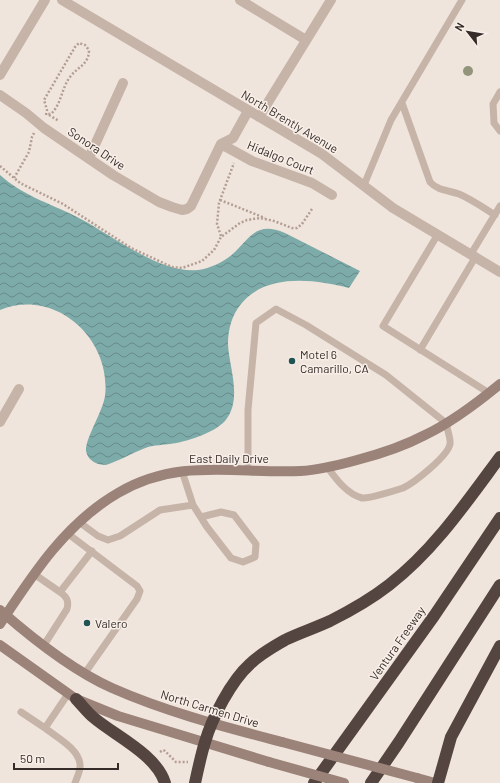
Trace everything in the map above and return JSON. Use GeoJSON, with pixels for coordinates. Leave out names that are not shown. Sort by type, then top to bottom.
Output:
{"type":"FeatureCollection","features":[{"type":"Feature","properties":{"kind":"highway"},"geometry":{"type":"LineString","coordinates":[[196,783],[205,742],[212,723],[236,680],[249,664],[267,650],[372,598],[407,570],[432,546],[500,457]]}},
{"type":"Feature","properties":{"kind":"highway","name":"Ventura Freeway"},"geometry":{"type":"LineString","coordinates":[[314,783],[434,616],[500,518]]}},
{"type":"Feature","properties":{"kind":"highway"},"geometry":{"type":"LineString","coordinates":[[371,783],[500,585]]}},
{"type":"Feature","properties":{"kind":"highway"},"geometry":{"type":"LineString","coordinates":[[438,783],[451,737],[500,646]]}},
{"type":"Feature","properties":{"kind":"highway"},"geometry":{"type":"LineString","coordinates":[[72,697],[93,717],[151,761],[158,769],[165,783]]}},
{"type":"Feature","properties":{"kind":"main road","name":"East Daily Drive"},"geometry":{"type":"LineString","coordinates":[[2,616],[67,533],[103,502],[131,486],[154,477],[182,471],[220,469],[248,471],[301,471],[328,468],[384,453],[425,436],[446,423],[500,384]]}},
{"type":"Feature","properties":{"kind":"main road","name":"North Carmen Drive"},"geometry":{"type":"LineString","coordinates":[[2,616],[85,673],[111,687],[139,699],[212,723],[435,783]]}},
{"type":"Feature","properties":{"kind":"main road"},"geometry":{"type":"LineString","coordinates":[[0,645],[72,697],[118,716],[344,783]]}},
{"type":"Feature","properties":{"kind":"street"},"geometry":{"type":"LineString","coordinates":[[0,75],[45,0]]}},
{"type":"Feature","properties":{"kind":"street","name":"North Brently Avenue"},"geometry":{"type":"LineString","coordinates":[[62,0],[322,154],[392,208],[500,272]]}},
{"type":"Feature","properties":{"kind":"street"},"geometry":{"type":"LineString","coordinates":[[240,0],[306,40]]}},
{"type":"Feature","properties":{"kind":"street"},"geometry":{"type":"LineString","coordinates":[[259,117],[331,0]]}},
{"type":"Feature","properties":{"kind":"street"},"geometry":{"type":"LineString","coordinates":[[89,158],[123,83]]}},
{"type":"Feature","properties":{"kind":"street","name":"Sonora Drive"},"geometry":{"type":"LineString","coordinates":[[0,95],[113,175],[159,202],[182,210],[191,206],[221,144]]}},
{"type":"Feature","properties":{"kind":"street"},"geometry":{"type":"LineString","coordinates":[[221,144],[233,138],[248,111]]}},
{"type":"Feature","properties":{"kind":"street","name":"Hidalgo Court"},"geometry":{"type":"LineString","coordinates":[[221,144],[252,161],[312,183],[332,195]]}},
{"type":"Feature","properties":{"kind":"street"},"geometry":{"type":"LineString","coordinates":[[0,422],[19,390]]}},
{"type":"Feature","properties":{"kind":"lane"},"geometry":{"type":"LineString","coordinates":[[364,185],[391,120],[462,0]]}},
{"type":"Feature","properties":{"kind":"lane"},"geometry":{"type":"LineString","coordinates":[[500,92],[493,104],[494,123],[500,131]]}},
{"type":"Feature","properties":{"kind":"lane"},"geometry":{"type":"LineString","coordinates":[[402,103],[430,182],[441,190],[459,194],[495,214]]}},
{"type":"Feature","properties":{"kind":"lane"},"geometry":{"type":"LineString","coordinates":[[420,350],[500,206]]}},
{"type":"Feature","properties":{"kind":"lane"},"geometry":{"type":"LineString","coordinates":[[438,234],[383,326],[489,393]]}},
{"type":"Feature","properties":{"kind":"lane"},"geometry":{"type":"LineString","coordinates":[[248,471],[248,410],[256,323],[276,309],[306,325],[386,376],[446,423],[450,444],[446,453],[429,469],[404,487],[368,498],[361,498],[346,490],[328,468]]}},
{"type":"Feature","properties":{"kind":"lane"},"geometry":{"type":"LineString","coordinates":[[182,471],[193,505],[200,517],[231,558],[243,562],[254,557],[256,544],[234,515],[221,512],[200,517]]}},
{"type":"Feature","properties":{"kind":"lane"},"geometry":{"type":"LineString","coordinates":[[79,522],[98,536],[108,540],[120,536],[160,510],[193,505]]}},
{"type":"Feature","properties":{"kind":"lane"},"geometry":{"type":"LineString","coordinates":[[67,533],[137,586],[140,591],[137,599],[85,673]]}},
{"type":"Feature","properties":{"kind":"lane"},"geometry":{"type":"LineString","coordinates":[[60,592],[92,551]]}},
{"type":"Feature","properties":{"kind":"lane"},"geometry":{"type":"LineString","coordinates":[[34,574],[66,596],[69,602],[68,609],[44,645]]}},
{"type":"Feature","properties":{"kind":"lane"},"geometry":{"type":"LineString","coordinates":[[45,728],[72,697]]}},
{"type":"Feature","properties":{"kind":"lane"},"geometry":{"type":"LineString","coordinates":[[20,712],[45,728],[71,749],[78,757],[80,765],[75,783]]}},
{"type":"Feature","properties":{"kind":"path"},"geometry":{"type":"LineString","coordinates":[[14,179],[29,152],[32,137],[47,114],[51,114],[58,106],[68,79],[82,67],[87,60],[89,50],[86,45],[79,44],[75,47],[44,100],[47,114]]}},
{"type":"Feature","properties":{"kind":"path"},"geometry":{"type":"LineString","coordinates":[[47,114],[59,121]]}},
{"type":"Feature","properties":{"kind":"path"},"geometry":{"type":"LineString","coordinates":[[221,237],[217,219],[220,200],[238,153]]}},
{"type":"Feature","properties":{"kind":"path"},"geometry":{"type":"LineString","coordinates":[[0,166],[14,179],[30,189],[63,204],[131,248],[172,267],[182,268],[202,261],[214,250],[221,237],[240,223],[247,220],[260,218],[267,219]]}},
{"type":"Feature","properties":{"kind":"path"},"geometry":{"type":"LineString","coordinates":[[220,200],[292,228],[297,228],[302,224],[312,209]]}},
{"type":"Feature","properties":{"kind":"path"},"geometry":{"type":"LineString","coordinates":[[159,752],[163,750],[176,762],[192,763]]}},
{"type":"Feature","properties":{"kind":"water"},"geometry":{"type":"Polygon","coordinates":[[[0,175],[17,188],[89,223],[135,251],[167,266],[183,270],[208,268],[228,258],[252,235],[262,229],[269,229],[285,233],[360,271],[349,288],[321,282],[291,281],[264,287],[251,294],[238,308],[230,328],[228,344],[234,383],[234,393],[233,403],[225,421],[207,433],[192,439],[177,443],[148,447],[106,465],[99,464],[91,460],[87,454],[86,446],[104,402],[105,375],[99,355],[89,338],[76,323],[59,312],[41,306],[21,305],[0,310],[0,175]]]}},
{"type":"Feature","properties":{"kind":"place","name":"Motel 6 Camarillo, CA"},"geometry":{"type":"Point","coordinates":[292,361]}},
{"type":"Feature","properties":{"kind":"place","name":"Valero"},"geometry":{"type":"Point","coordinates":[87,623]}}]}
